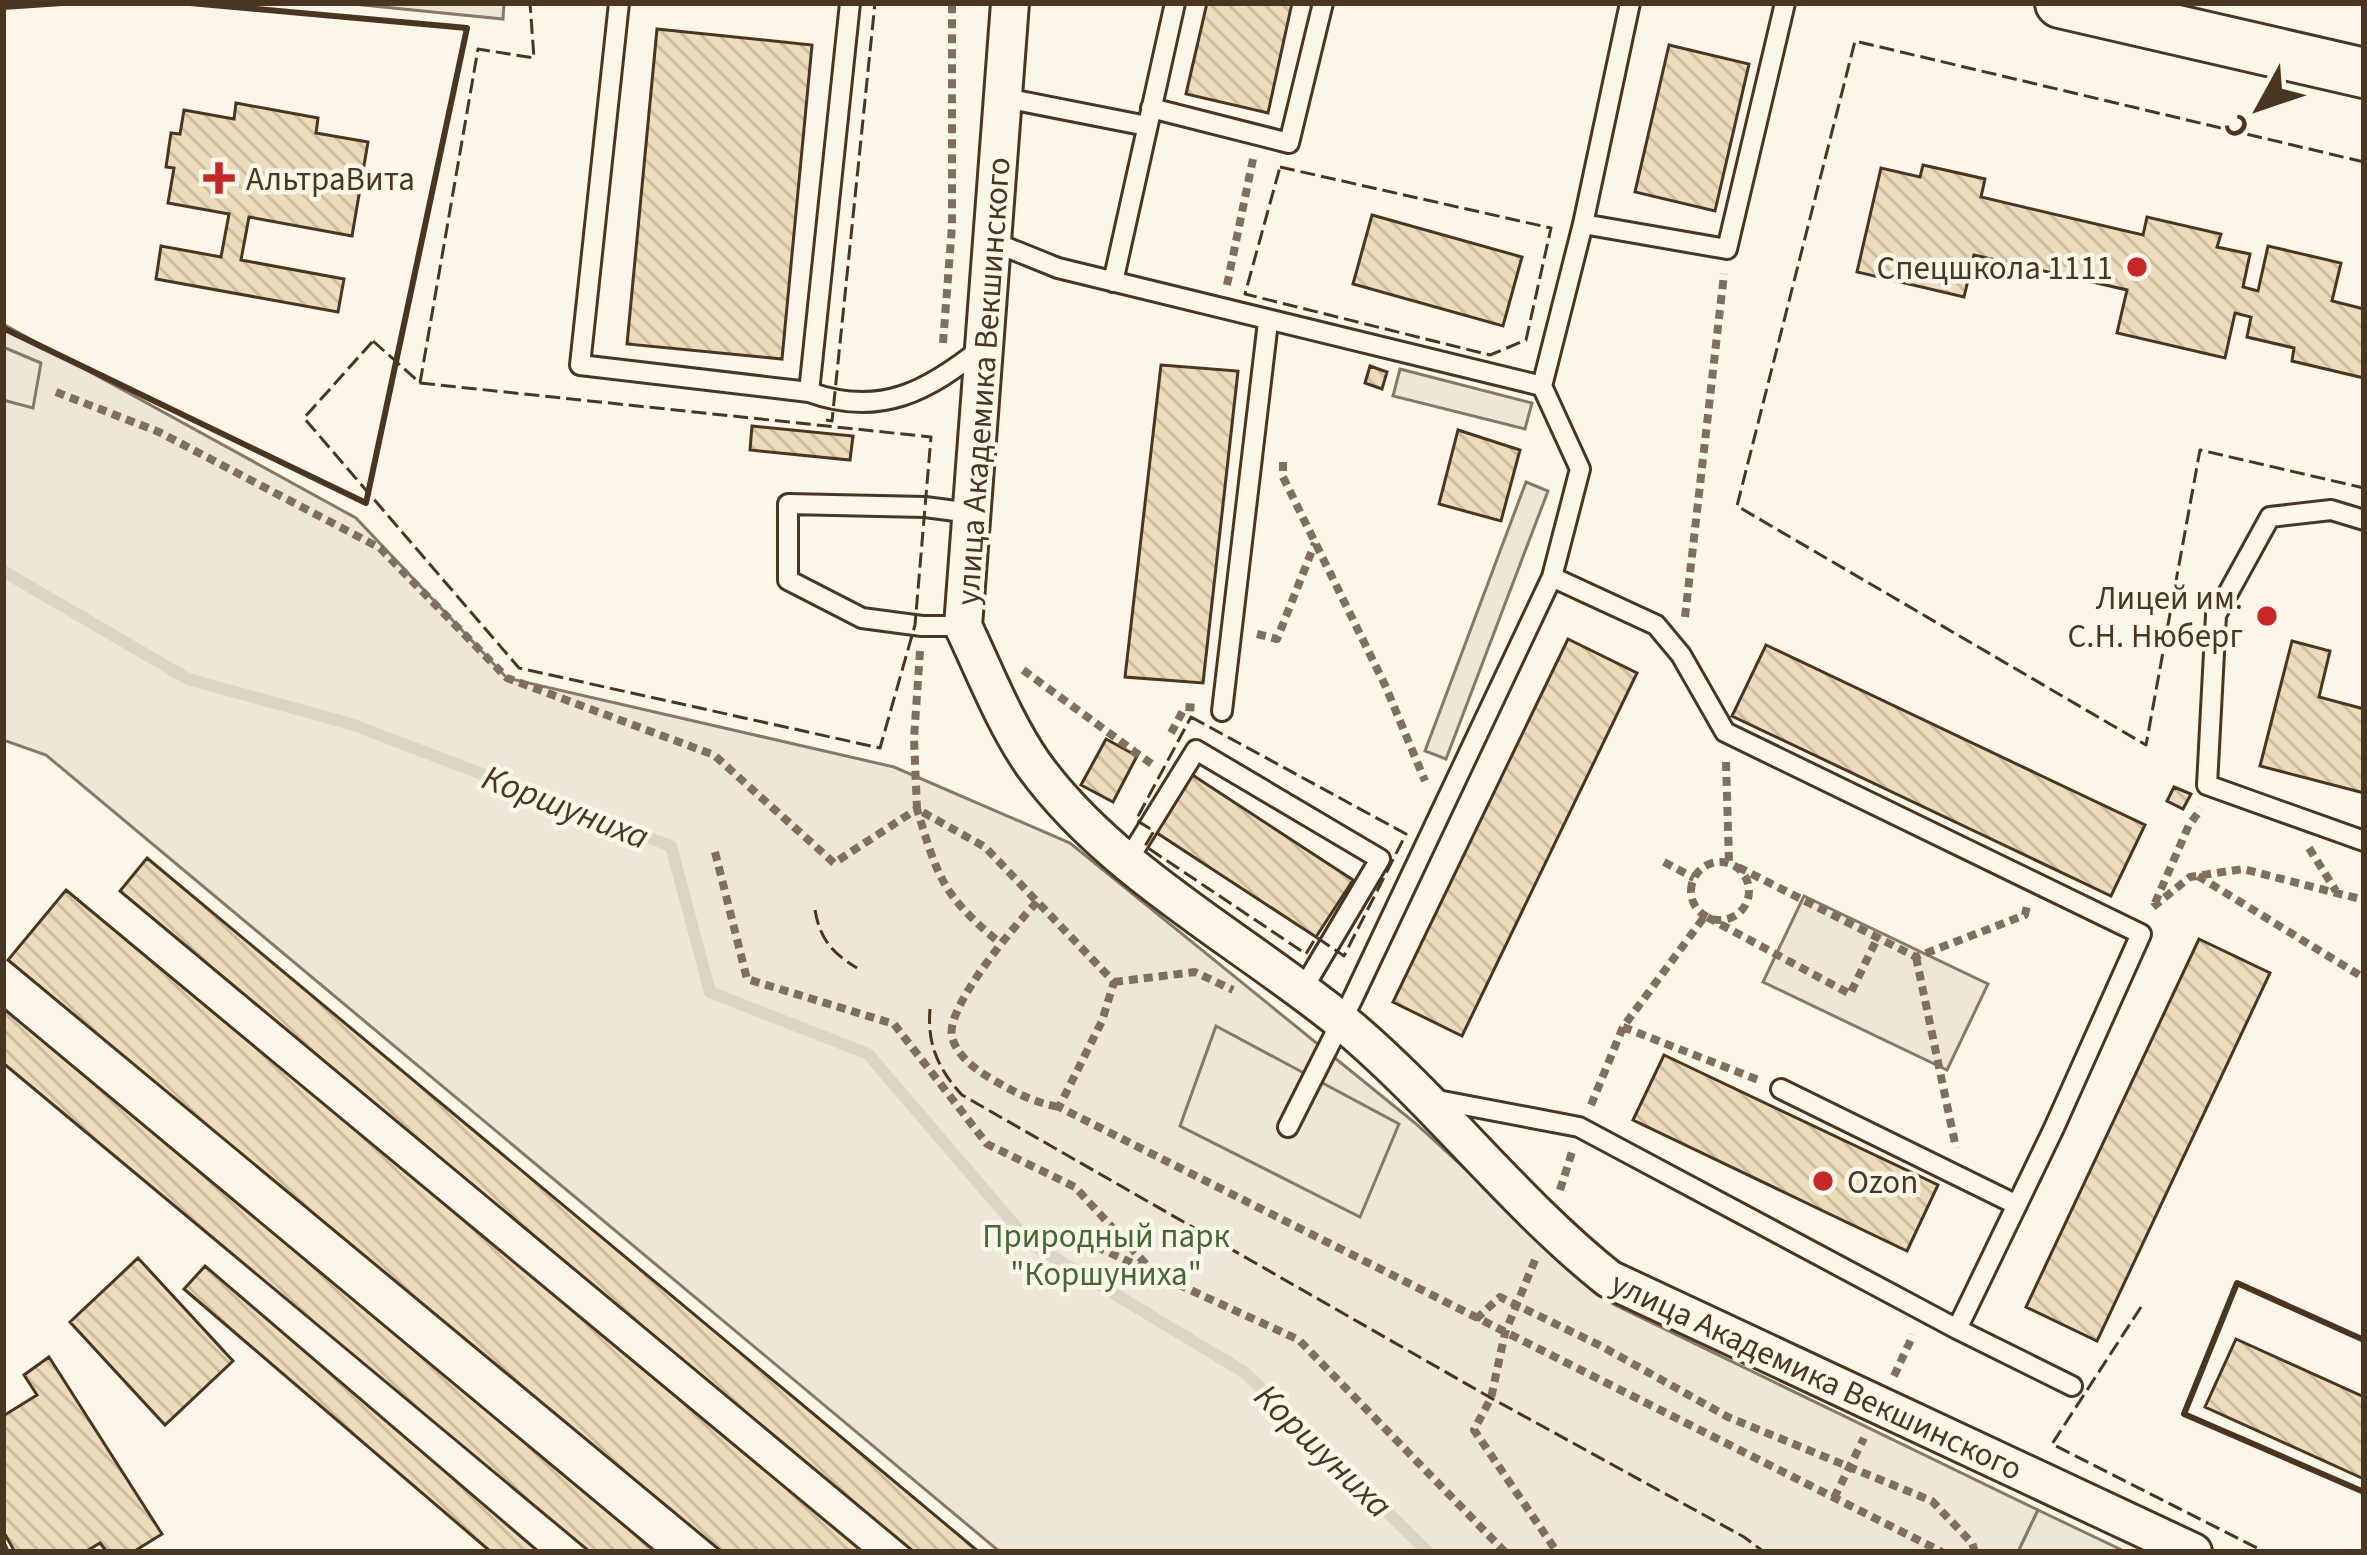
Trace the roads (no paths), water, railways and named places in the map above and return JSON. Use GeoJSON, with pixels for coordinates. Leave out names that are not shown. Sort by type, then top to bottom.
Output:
{"type":"FeatureCollection","features":[{"type":"Feature","properties":{"kind":"street","name":"улица Академика Векшинского"},"geometry":{"type":"LineString","coordinates":[[1010,3],[963,626],[1005,717],[1034,765],[1070,807],[1128,860],[1341,1022],[1499,1180],[1609,1279],[2193,1552]]}},
{"type":"Feature","properties":{"kind":"street"},"geometry":{"type":"LineString","coordinates":[[2060,3],[2364,73]]}},
{"type":"Feature","properties":{"kind":"lane"},"geometry":{"type":"LineString","coordinates":[[619,3],[580,365],[808,392],[834,401],[872,405],[940,381],[983,346]]}},
{"type":"Feature","properties":{"kind":"lane"},"geometry":{"type":"LineString","coordinates":[[808,392],[850,3]]}},
{"type":"Feature","properties":{"kind":"lane"},"geometry":{"type":"LineString","coordinates":[[1113,282],[1175,3]]}},
{"type":"Feature","properties":{"kind":"lane"},"geometry":{"type":"LineString","coordinates":[[1005,98],[1258,134],[1289,143],[1323,3]]}},
{"type":"Feature","properties":{"kind":"lane"},"geometry":{"type":"LineString","coordinates":[[1288,1127],[1552,578],[1580,469],[1542,386],[1583,224],[1630,3]]}},
{"type":"Feature","properties":{"kind":"lane"},"geometry":{"type":"LineString","coordinates":[[1583,224],[1727,249],[1785,3]]}},
{"type":"Feature","properties":{"kind":"lane"},"geometry":{"type":"LineString","coordinates":[[991,241],[1058,268],[1542,386]]}},
{"type":"Feature","properties":{"kind":"lane"},"geometry":{"type":"LineString","coordinates":[[1222,711],[1268,322]]}},
{"type":"Feature","properties":{"kind":"lane"},"geometry":{"type":"LineString","coordinates":[[963,626],[862,618],[788,580],[788,504],[925,507],[971,513]]}},
{"type":"Feature","properties":{"kind":"lane"},"geometry":{"type":"LineString","coordinates":[[2364,520],[2331,510],[2270,517],[2216,615],[2207,785],[2364,841]]}},
{"type":"Feature","properties":{"kind":"lane"},"geometry":{"type":"LineString","coordinates":[[1552,578],[1656,625],[1681,655],[1725,732],[2141,934],[1957,1330]]}},
{"type":"Feature","properties":{"kind":"lane"},"geometry":{"type":"LineString","coordinates":[[1128,860],[1196,750],[1380,860],[1301,992]]}},
{"type":"Feature","properties":{"kind":"lane"},"geometry":{"type":"LineString","coordinates":[[1781,1089],[2017,1205]]}},
{"type":"Feature","properties":{"kind":"lane"},"geometry":{"type":"LineString","coordinates":[[1421,1097],[1580,1127],[2072,1387]]}},
{"type":"Feature","properties":{"kind":"waterway","name":"Коршуниха"},"geometry":{"type":"LineString","coordinates":[[3,571],[188,679],[351,724],[671,846],[710,992],[868,1054],[1030,1243],[1244,1372],[1428,1552]]}},
{"type":"Feature","properties":{"kind":"place","name":"АльтраВита"},"geometry":{"type":"Point","coordinates":[219,178]}},
{"type":"Feature","properties":{"kind":"place","name":"Спецшкола 1111"},"geometry":{"type":"Point","coordinates":[2137,267]}},
{"type":"Feature","properties":{"kind":"place","name":"Лицей им. С.Н. Нюберг"},"geometry":{"type":"Point","coordinates":[2267,616]}},
{"type":"Feature","properties":{"kind":"place","name":"Ozon"},"geometry":{"type":"Point","coordinates":[1823,1181]}},
{"type":"Feature","properties":{"kind":"park label","name":"Природный парк \"Коршуниха\""},"geometry":{"type":"Point","coordinates":[1106,1254]}}]}
